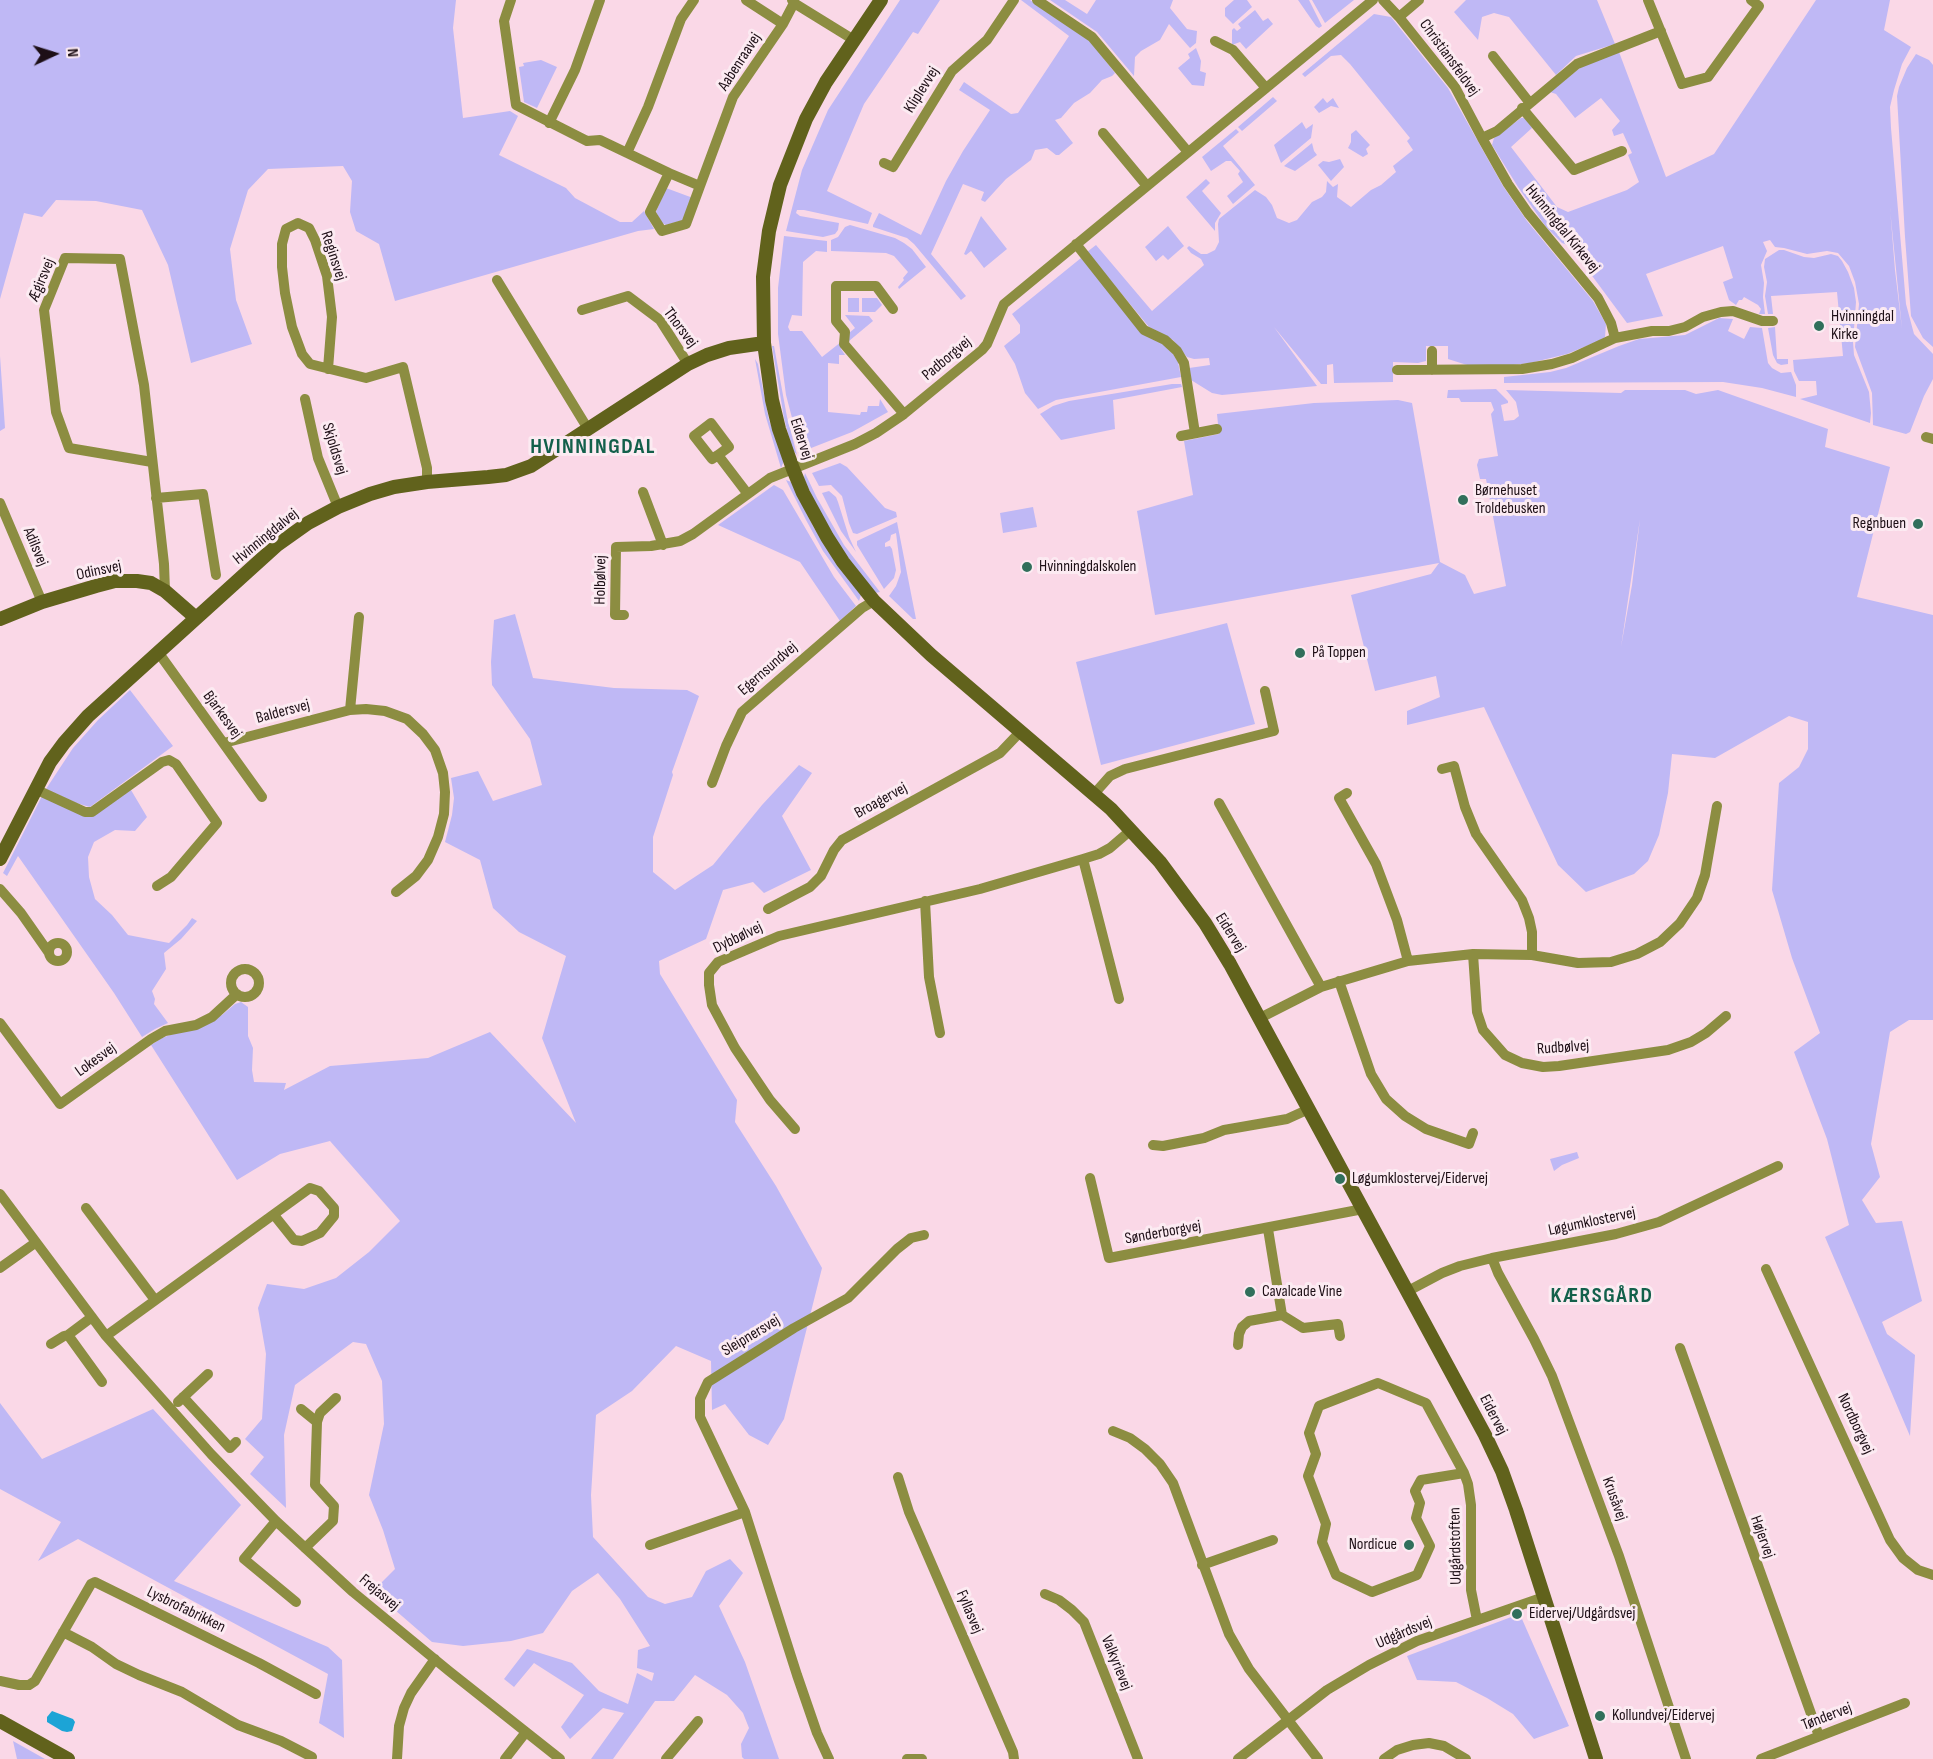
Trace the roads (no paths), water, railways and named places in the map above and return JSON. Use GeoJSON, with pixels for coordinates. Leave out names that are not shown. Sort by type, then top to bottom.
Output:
{"type":"FeatureCollection","features":[{"type":"Feature","properties":{"kind":"street"},"geometry":{"type":"LineString","coordinates":[[512,0],[504,21],[516,105],[587,141],[600,140],[700,186]]}},
{"type":"Feature","properties":{"kind":"street"},"geometry":{"type":"LineString","coordinates":[[549,123],[574,70],[600,0]]}},
{"type":"Feature","properties":{"kind":"street"},"geometry":{"type":"LineString","coordinates":[[627,153],[648,107],[681,19],[694,0]]}},
{"type":"Feature","properties":{"kind":"street","name":"Aabenraavej"},"geometry":{"type":"LineString","coordinates":[[746,0],[783,24]]}},
{"type":"Feature","properties":{"kind":"street","name":"Eidervej"},"geometry":{"type":"LineString","coordinates":[[881,0],[826,82],[806,119],[780,185],[769,231],[763,277],[764,343],[774,409],[792,469],[827,537],[843,562],[874,601],[931,655],[1094,794],[1131,830],[1171,876],[1205,923],[1260,1018],[1408,1291],[1502,1471],[1596,1759]]}},
{"type":"Feature","properties":{"kind":"street","name":"Kliplevvej"},"geometry":{"type":"LineString","coordinates":[[884,164],[893,167],[952,71],[987,40],[1014,0]]}},
{"type":"Feature","properties":{"kind":"street"},"geometry":{"type":"LineString","coordinates":[[1037,0],[1092,37],[1188,152]]}},
{"type":"Feature","properties":{"kind":"street","name":"Padborgvej"},"geometry":{"type":"LineString","coordinates":[[792,469],[855,444],[904,414],[982,350],[987,344],[1004,304],[1373,0]]}},
{"type":"Feature","properties":{"kind":"street","name":"Christiansfeldvej"},"geometry":{"type":"LineString","coordinates":[[1383,0],[1455,87],[1482,138]]}},
{"type":"Feature","properties":{"kind":"street","name":"Christiansfeldvej"},"geometry":{"type":"LineString","coordinates":[[1399,17],[1419,0]]}},
{"type":"Feature","properties":{"kind":"street"},"geometry":{"type":"LineString","coordinates":[[1648,0],[1682,84],[1708,77],[1759,6],[1751,0]]}},
{"type":"Feature","properties":{"kind":"street","name":"Aabenraavej"},"geometry":{"type":"LineString","coordinates":[[669,173],[650,212],[662,231],[686,224],[733,97],[783,24],[793,1],[854,40]]}},
{"type":"Feature","properties":{"kind":"street"},"geometry":{"type":"LineString","coordinates":[[1482,138],[1497,131],[1577,64],[1661,31]]}},
{"type":"Feature","properties":{"kind":"street"},"geometry":{"type":"LineString","coordinates":[[1215,41],[1233,50],[1266,88]]}},
{"type":"Feature","properties":{"kind":"street"},"geometry":{"type":"LineString","coordinates":[[1493,56],[1574,170],[1622,151]]}},
{"type":"Feature","properties":{"kind":"street"},"geometry":{"type":"LineString","coordinates":[[1103,133],[1147,186]]}},
{"type":"Feature","properties":{"kind":"street","name":"Hvinningdal Kirkevej"},"geometry":{"type":"LineString","coordinates":[[1482,138],[1508,184],[1528,213],[1598,298],[1611,323],[1615,338]]}},
{"type":"Feature","properties":{"kind":"street","name":"Reginsvej"},"geometry":{"type":"LineString","coordinates":[[328,369],[332,317],[327,276],[309,228],[298,224],[286,229],[282,244],[282,267],[292,327],[302,354],[310,364],[328,369],[366,378],[403,367],[427,468],[428,482]]}},
{"type":"Feature","properties":{"kind":"street"},"geometry":{"type":"LineString","coordinates":[[1076,244],[1144,330],[1165,340],[1177,351],[1184,363],[1195,433]]}},
{"type":"Feature","properties":{"kind":"street","name":"Ægirsvej"},"geometry":{"type":"LineString","coordinates":[[152,462],[69,448],[56,412],[44,310],[65,258],[120,259],[144,385],[164,564],[165,591]]}},
{"type":"Feature","properties":{"kind":"street"},"geometry":{"type":"LineString","coordinates":[[497,280],[588,429]]}},
{"type":"Feature","properties":{"kind":"street"},"geometry":{"type":"LineString","coordinates":[[893,309],[876,286],[836,286],[836,321],[845,332],[844,344],[904,414]]}},
{"type":"Feature","properties":{"kind":"street","name":"Thorsvej"},"geometry":{"type":"LineString","coordinates":[[582,309],[627,296],[660,320],[688,364]]}},
{"type":"Feature","properties":{"kind":"street"},"geometry":{"type":"LineString","coordinates":[[1397,370],[1522,369],[1551,364],[1572,358],[1615,338],[1677,329],[1703,317],[1721,312],[1733,311],[1762,321],[1773,321]]}},
{"type":"Feature","properties":{"kind":"street","name":"Hvinningdalvej"},"geometry":{"type":"LineString","coordinates":[[0,859],[50,762],[80,725],[278,545],[308,523],[338,507],[394,487],[488,477],[531,466],[688,364],[707,354],[764,343]]}},
{"type":"Feature","properties":{"kind":"street"},"geometry":{"type":"LineString","coordinates":[[1432,351],[1432,369]]}},
{"type":"Feature","properties":{"kind":"street","name":"Skjoldsvej"},"geometry":{"type":"LineString","coordinates":[[305,399],[318,458],[338,507]]}},
{"type":"Feature","properties":{"kind":"street"},"geometry":{"type":"LineString","coordinates":[[1181,436],[1217,429]]}},
{"type":"Feature","properties":{"kind":"street"},"geometry":{"type":"LineString","coordinates":[[718,455],[747,493]]}},
{"type":"Feature","properties":{"kind":"street","name":"Holbølvej"},"geometry":{"type":"LineString","coordinates":[[624,615],[615,615],[616,547],[663,545],[680,541],[770,478],[792,469]]}},
{"type":"Feature","properties":{"kind":"street"},"geometry":{"type":"LineString","coordinates":[[643,492],[663,545]]}},
{"type":"Feature","properties":{"kind":"street"},"geometry":{"type":"LineString","coordinates":[[156,498],[203,494],[216,575]]}},
{"type":"Feature","properties":{"kind":"street","name":"Adilsvej"},"geometry":{"type":"LineString","coordinates":[[0,503],[42,602]]}},
{"type":"Feature","properties":{"kind":"street","name":"Odinsvej"},"geometry":{"type":"LineString","coordinates":[[0,619],[42,602],[115,581],[151,584],[165,591],[196,618]]}},
{"type":"Feature","properties":{"kind":"street","name":"Egernsundvej"},"geometry":{"type":"LineString","coordinates":[[712,783],[742,712],[862,608],[874,601]]}},
{"type":"Feature","properties":{"kind":"street"},"geometry":{"type":"LineString","coordinates":[[350,710],[359,616]]}},
{"type":"Feature","properties":{"kind":"street","name":"Bjarkesvej"},"geometry":{"type":"LineString","coordinates":[[158,652],[262,796]]}},
{"type":"Feature","properties":{"kind":"street"},"geometry":{"type":"LineString","coordinates":[[1094,794],[1110,776],[1125,769],[1274,731],[1265,691]]}},
{"type":"Feature","properties":{"kind":"street","name":"Baldersvej"},"geometry":{"type":"LineString","coordinates":[[224,743],[350,710],[386,711],[407,719],[423,734],[435,750],[443,774],[444,814],[438,837],[428,860],[416,876],[396,892]]}},
{"type":"Feature","properties":{"kind":"street","name":"Broagervej"},"geometry":{"type":"LineString","coordinates":[[768,909],[810,887],[821,876],[834,850],[842,840],[1000,753],[1021,731]]}},
{"type":"Feature","properties":{"kind":"street"},"geometry":{"type":"LineString","coordinates":[[35,789],[85,812],[92,812],[162,762],[169,760],[176,764],[217,823],[171,877],[157,886]]}},
{"type":"Feature","properties":{"kind":"street"},"geometry":{"type":"LineString","coordinates":[[1442,769],[1454,766],[1465,807],[1476,834],[1522,900],[1532,932],[1532,955]]}},
{"type":"Feature","properties":{"kind":"street"},"geometry":{"type":"LineString","coordinates":[[1347,793],[1339,798],[1376,864],[1397,920],[1408,961]]}},
{"type":"Feature","properties":{"kind":"street"},"geometry":{"type":"LineString","coordinates":[[1219,803],[1321,987]]}},
{"type":"Feature","properties":{"kind":"street"},"geometry":{"type":"LineString","coordinates":[[1260,1018],[1321,987],[1408,961],[1473,954],[1532,955],[1578,963],[1611,962],[1637,954],[1660,942],[1680,923],[1697,898],[1705,875],[1717,806]]}},
{"type":"Feature","properties":{"kind":"street","name":"Dybbølvej"},"geometry":{"type":"LineString","coordinates":[[795,1129],[770,1100],[735,1048],[712,1005],[710,974],[718,962],[779,936],[980,889],[1099,854],[1131,830]]}},
{"type":"Feature","properties":{"kind":"street"},"geometry":{"type":"LineString","coordinates":[[1083,859],[1119,999]]}},
{"type":"Feature","properties":{"kind":"street"},"geometry":{"type":"LineString","coordinates":[[0,889],[21,913],[49,953]]}},
{"type":"Feature","properties":{"kind":"street"},"geometry":{"type":"LineString","coordinates":[[925,901],[929,977],[940,1033]]}},
{"type":"Feature","properties":{"kind":"street","name":"Rudbølvej"},"geometry":{"type":"LineString","coordinates":[[1473,954],[1477,1012],[1483,1030],[1505,1055],[1521,1063],[1543,1067],[1559,1066],[1668,1050],[1699,1038],[1726,1016]]}},
{"type":"Feature","properties":{"kind":"street"},"geometry":{"type":"LineString","coordinates":[[1339,981],[1371,1074],[1386,1099],[1405,1116],[1426,1129],[1469,1144],[1473,1133]]}},
{"type":"Feature","properties":{"kind":"street","name":"Lokesvej"},"geometry":{"type":"LineString","coordinates":[[0,1023],[60,1104],[151,1039],[165,1031],[196,1025],[212,1017],[237,994]]}},
{"type":"Feature","properties":{"kind":"street"},"geometry":{"type":"LineString","coordinates":[[1153,1145],[1163,1146],[1287,1119],[1309,1109]]}},
{"type":"Feature","properties":{"kind":"street","name":"Løgumklostervej"},"geometry":{"type":"LineString","coordinates":[[1408,1291],[1442,1273],[1492,1258],[1616,1234],[1659,1222],[1778,1166]]}},
{"type":"Feature","properties":{"kind":"street","name":"Sønderborgvej"},"geometry":{"type":"LineString","coordinates":[[1090,1178],[1109,1258],[1363,1209]]}},
{"type":"Feature","properties":{"kind":"street"},"geometry":{"type":"LineString","coordinates":[[106,1336],[310,1188],[319,1191],[334,1208],[334,1216],[320,1233],[302,1240],[294,1240],[274,1215]]}},
{"type":"Feature","properties":{"kind":"street","name":"Frejasvej"},"geometry":{"type":"LineString","coordinates":[[0,1194],[106,1336],[170,1409],[276,1521],[353,1592],[560,1759]]}},
{"type":"Feature","properties":{"kind":"street"},"geometry":{"type":"LineString","coordinates":[[86,1208],[155,1300]]}},
{"type":"Feature","properties":{"kind":"street"},"geometry":{"type":"LineString","coordinates":[[1268,1229],[1282,1315]]}},
{"type":"Feature","properties":{"kind":"street","name":"Sleipnersvej"},"geometry":{"type":"LineString","coordinates":[[829,1759],[817,1733],[797,1675],[745,1512],[700,1417],[700,1399],[708,1382],[794,1328],[848,1298],[897,1249],[911,1238],[924,1235]]}},
{"type":"Feature","properties":{"kind":"street"},"geometry":{"type":"LineString","coordinates":[[0,1268],[35,1243]]}},
{"type":"Feature","properties":{"kind":"street","name":"Krusåvej"},"geometry":{"type":"LineString","coordinates":[[1492,1258],[1552,1376],[1619,1556],[1686,1759]]}},
{"type":"Feature","properties":{"kind":"street","name":"Nordborgvej"},"geometry":{"type":"LineString","coordinates":[[1766,1269],[1890,1540],[1904,1558],[1918,1570],[1933,1575]]}},
{"type":"Feature","properties":{"kind":"street"},"geometry":{"type":"LineString","coordinates":[[1238,1345],[1242,1327],[1249,1321],[1282,1315],[1303,1328],[1338,1324],[1340,1336]]}},
{"type":"Feature","properties":{"kind":"street"},"geometry":{"type":"LineString","coordinates":[[51,1344],[68,1335],[92,1317]]}},
{"type":"Feature","properties":{"kind":"street"},"geometry":{"type":"LineString","coordinates":[[68,1335],[102,1382]]}},
{"type":"Feature","properties":{"kind":"street","name":"Højervej"},"geometry":{"type":"LineString","coordinates":[[1680,1348],[1819,1736]]}},
{"type":"Feature","properties":{"kind":"street"},"geometry":{"type":"LineString","coordinates":[[170,1409],[208,1374]]}},
{"type":"Feature","properties":{"kind":"street","name":"Udgårdstoften"},"geometry":{"type":"LineString","coordinates":[[1464,1473],[1421,1480],[1415,1491],[1420,1503],[1416,1518],[1430,1546],[1417,1575],[1372,1592],[1336,1575],[1322,1542],[1326,1524],[1308,1476],[1316,1454],[1309,1432],[1319,1406],[1378,1383],[1426,1403],[1464,1473],[1467,1484],[1471,1505],[1471,1590],[1477,1620]]}},
{"type":"Feature","properties":{"kind":"street"},"geometry":{"type":"LineString","coordinates":[[183,1397],[230,1448],[236,1442]]}},
{"type":"Feature","properties":{"kind":"street"},"geometry":{"type":"LineString","coordinates":[[304,1548],[333,1521],[334,1506],[315,1485],[317,1422],[320,1413],[336,1398]]}},
{"type":"Feature","properties":{"kind":"street"},"geometry":{"type":"LineString","coordinates":[[301,1409],[317,1422]]}},
{"type":"Feature","properties":{"kind":"street"},"geometry":{"type":"LineString","coordinates":[[1113,1431],[1130,1438],[1145,1449],[1160,1464],[1173,1483],[1229,1634],[1249,1670],[1318,1759]]}},
{"type":"Feature","properties":{"kind":"street","name":"Fyllasvej"},"geometry":{"type":"LineString","coordinates":[[898,1477],[909,1512],[1014,1759]]}},
{"type":"Feature","properties":{"kind":"street"},"geometry":{"type":"LineString","coordinates":[[650,1545],[745,1512]]}},
{"type":"Feature","properties":{"kind":"street"},"geometry":{"type":"LineString","coordinates":[[276,1521],[244,1559],[296,1602]]}},
{"type":"Feature","properties":{"kind":"street"},"geometry":{"type":"LineString","coordinates":[[1202,1565],[1273,1540]]}},
{"type":"Feature","properties":{"kind":"street","name":"Lysbrofabrikken"},"geometry":{"type":"LineString","coordinates":[[0,1681],[19,1685],[35,1681],[91,1584],[95,1582],[259,1663],[316,1694]]}},
{"type":"Feature","properties":{"kind":"street","name":"Valkyrievej"},"geometry":{"type":"LineString","coordinates":[[1045,1594],[1059,1600],[1084,1622],[1138,1759]]}},
{"type":"Feature","properties":{"kind":"street","name":"Udgårdsvej"},"geometry":{"type":"LineString","coordinates":[[1238,1759],[1327,1690],[1369,1665],[1417,1641],[1544,1597]]}},
{"type":"Feature","properties":{"kind":"street"},"geometry":{"type":"LineString","coordinates":[[63,1632],[139,1676],[182,1692],[238,1725],[281,1741],[312,1757]]}},
{"type":"Feature","properties":{"kind":"street"},"geometry":{"type":"LineString","coordinates":[[397,1759],[399,1726],[404,1708],[411,1693],[435,1659]]}},
{"type":"Feature","properties":{"kind":"street","name":"Tøndervej"},"geometry":{"type":"LineString","coordinates":[[1761,1759],[1905,1703]]}},
{"type":"Feature","properties":{"kind":"street"},"geometry":{"type":"LineString","coordinates":[[0,1721],[68,1759]]}},
{"type":"Feature","properties":{"kind":"street"},"geometry":{"type":"LineString","coordinates":[[666,1759],[698,1721]]}},
{"type":"Feature","properties":{"kind":"street"},"geometry":{"type":"LineString","coordinates":[[505,1759],[525,1732]]}},
{"type":"Feature","properties":{"kind":"street"},"geometry":{"type":"LineString","coordinates":[[1384,1759],[1397,1750],[1413,1744],[1430,1743],[1444,1746],[1466,1759]]}},
{"type":"Feature","properties":{"kind":"street"},"geometry":{"type":"LineString","coordinates":[[907,1759],[922,1759]]}},
{"type":"Feature","properties":{"kind":"water"},"geometry":{"type":"Polygon","coordinates":[[[52,1711],[73,1719],[75,1722],[72,1731],[62,1731],[47,1722],[47,1717],[52,1711]]]}},
{"type":"Feature","properties":{"kind":"place","name":"Hvinningdal Kirke"},"geometry":{"type":"Point","coordinates":[1819,326]}},
{"type":"Feature","properties":{"kind":"place","name":"Børnehuset Troldebusken"},"geometry":{"type":"Point","coordinates":[1463,500]}},
{"type":"Feature","properties":{"kind":"place","name":"Regnbuen"},"geometry":{"type":"Point","coordinates":[1918,524]}},
{"type":"Feature","properties":{"kind":"place","name":"Hvinningdalskolen"},"geometry":{"type":"Point","coordinates":[1027,567]}},
{"type":"Feature","properties":{"kind":"place","name":"På Toppen"},"geometry":{"type":"Point","coordinates":[1300,653]}},
{"type":"Feature","properties":{"kind":"place","name":"Løgumklostervej/Eidervej"},"geometry":{"type":"Point","coordinates":[1340,1179]}},
{"type":"Feature","properties":{"kind":"place","name":"Cavalcade Vine"},"geometry":{"type":"Point","coordinates":[1250,1292]}},
{"type":"Feature","properties":{"kind":"place","name":"Nordicue"},"geometry":{"type":"Point","coordinates":[1409,1545]}},
{"type":"Feature","properties":{"kind":"place","name":"Eidervej/Udgårdsvej"},"geometry":{"type":"Point","coordinates":[1517,1614]}},
{"type":"Feature","properties":{"kind":"place","name":"Kollundvej/Eidervej"},"geometry":{"type":"Point","coordinates":[1600,1716]}},
{"type":"Feature","properties":{"kind":"district","name":"HVINNINGDAL"},"geometry":{"type":"Point","coordinates":[593,447]}},
{"type":"Feature","properties":{"kind":"district","name":"KÆRSGÅRD"},"geometry":{"type":"Point","coordinates":[1602,1296]}}]}
